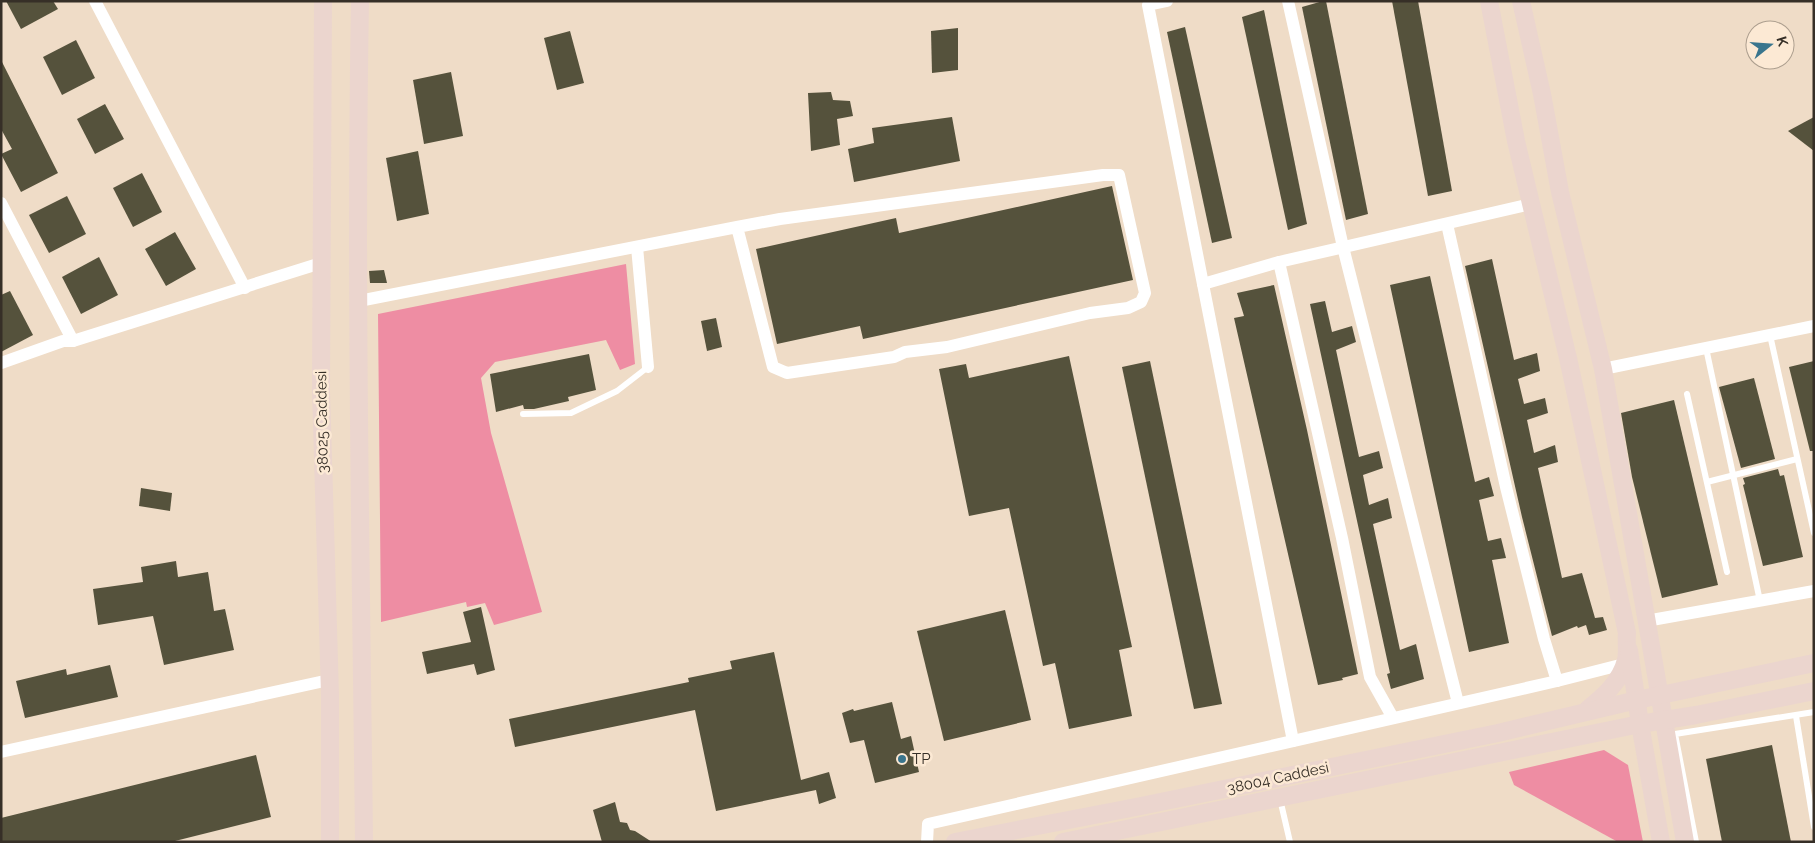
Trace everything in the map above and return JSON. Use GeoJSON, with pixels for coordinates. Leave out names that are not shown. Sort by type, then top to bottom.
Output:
{"type":"FeatureCollection","features":[{"type":"Feature","properties":{"kind":"street"},"geometry":{"type":"LineString","coordinates":[[95,1],[245,288]]}},
{"type":"Feature","properties":{"kind":"street","name":"38025 Caddesi"},"geometry":{"type":"LineString","coordinates":[[323,1],[321,391],[329,680],[328,841]]}},
{"type":"Feature","properties":{"kind":"street"},"geometry":{"type":"LineString","coordinates":[[360,1],[359,442],[364,842]]}},
{"type":"Feature","properties":{"kind":"street"},"geometry":{"type":"LineString","coordinates":[[1167,1],[1148,5],[1292,741]]}},
{"type":"Feature","properties":{"kind":"street"},"geometry":{"type":"LineString","coordinates":[[1288,1],[1343,247],[1458,703]]}},
{"type":"Feature","properties":{"kind":"street"},"geometry":{"type":"LineString","coordinates":[[1489,1],[1516,141],[1568,358],[1627,632],[1640,724],[1661,842]]}},
{"type":"Feature","properties":{"kind":"street"},"geometry":{"type":"LineString","coordinates":[[1521,1],[1542,94],[1560,192],[1603,369],[1685,842]]}},
{"type":"Feature","properties":{"kind":"street"},"geometry":{"type":"LineString","coordinates":[[359,301],[737,227],[790,218],[1119,175],[1145,293],[1141,302],[1128,308],[1090,314],[947,347],[905,352],[894,357],[787,373],[774,366],[737,227]]}},
{"type":"Feature","properties":{"kind":"street"},"geometry":{"type":"LineString","coordinates":[[1,203],[73,341]]}},
{"type":"Feature","properties":{"kind":"street"},"geometry":{"type":"LineString","coordinates":[[1203,284],[1279,262],[1531,204]]}},
{"type":"Feature","properties":{"kind":"street"},"geometry":{"type":"LineString","coordinates":[[1447,224],[1506,487],[1544,639],[1557,680]]}},
{"type":"Feature","properties":{"kind":"street"},"geometry":{"type":"LineString","coordinates":[[637,247],[648,367]]}},
{"type":"Feature","properties":{"kind":"street"},"geometry":{"type":"LineString","coordinates":[[1279,262],[1342,538],[1370,676],[1393,718]]}},
{"type":"Feature","properties":{"kind":"street"},"geometry":{"type":"LineString","coordinates":[[1,363],[63,341],[73,341],[321,263]]}},
{"type":"Feature","properties":{"kind":"street"},"geometry":{"type":"LineString","coordinates":[[1603,369],[1814,326]]}},
{"type":"Feature","properties":{"kind":"street"},"geometry":{"type":"LineString","coordinates":[[1646,621],[1814,591]]}},
{"type":"Feature","properties":{"kind":"street"},"geometry":{"type":"LineString","coordinates":[[1583,714],[1604,696],[1616,682],[1626,660],[1627,632]]}},
{"type":"Feature","properties":{"kind":"street"},"geometry":{"type":"LineString","coordinates":[[927,842],[928,824],[1624,664]]}},
{"type":"Feature","properties":{"kind":"street","name":"38004 Caddesi"},"geometry":{"type":"LineString","coordinates":[[955,842],[1498,733],[1637,700],[1806,665]]}},
{"type":"Feature","properties":{"kind":"street"},"geometry":{"type":"LineString","coordinates":[[1,752],[329,680]]}},
{"type":"Feature","properties":{"kind":"street","name":"38004 Caddesi"},"geometry":{"type":"LineString","coordinates":[[1063,842],[1640,724],[1696,715],[1814,691]]}},
{"type":"Feature","properties":{"kind":"street"},"geometry":{"type":"LineString","coordinates":[[1277,778],[1280,798]]}},
{"type":"Feature","properties":{"kind":"lane"},"geometry":{"type":"LineString","coordinates":[[1770,335],[1814,533]]}},
{"type":"Feature","properties":{"kind":"lane"},"geometry":{"type":"LineString","coordinates":[[1706,348],[1760,601]]}},
{"type":"Feature","properties":{"kind":"lane"},"geometry":{"type":"LineString","coordinates":[[523,414],[571,413],[617,391],[648,367]]}},
{"type":"Feature","properties":{"kind":"lane"},"geometry":{"type":"LineString","coordinates":[[1687,394],[1727,572]]}},
{"type":"Feature","properties":{"kind":"lane"},"geometry":{"type":"LineString","coordinates":[[1707,482],[1797,459]]}},
{"type":"Feature","properties":{"kind":"lane"},"geometry":{"type":"LineString","coordinates":[[1806,665],[1814,654]]}},
{"type":"Feature","properties":{"kind":"lane"},"geometry":{"type":"LineString","coordinates":[[1696,842],[1675,734],[1814,712]]}},
{"type":"Feature","properties":{"kind":"lane"},"geometry":{"type":"LineString","coordinates":[[1796,716],[1814,826]]}},
{"type":"Feature","properties":{"kind":"lane"},"geometry":{"type":"LineString","coordinates":[[1280,798],[1290,842]]}},
{"type":"Feature","properties":{"kind":"shaded area"},"geometry":{"type":"Polygon","coordinates":[[[626,264],[635,364],[620,370],[606,340],[495,362],[481,378],[491,433],[542,612],[494,625],[485,603],[467,607],[466,602],[381,622],[378,314],[626,264]]]}},
{"type":"Feature","properties":{"kind":"shaded area"},"geometry":{"type":"Polygon","coordinates":[[[1604,750],[1628,765],[1643,842],[1618,842],[1514,785],[1509,772],[1604,750]]]}},
{"type":"Feature","properties":{"kind":"building"},"geometry":{"type":"Polygon","coordinates":[[[6,1],[53,1],[58,9],[21,29],[6,1]]]}},
{"type":"Feature","properties":{"kind":"building"},"geometry":{"type":"Polygon","coordinates":[[[1326,1],[1368,214],[1346,220],[1302,7],[1326,1]]]}},
{"type":"Feature","properties":{"kind":"building"},"geometry":{"type":"Polygon","coordinates":[[[1392,1],[1418,1],[1452,191],[1428,196],[1392,1]]]}},
{"type":"Feature","properties":{"kind":"building"},"geometry":{"type":"Polygon","coordinates":[[[1264,10],[1307,224],[1288,230],[1242,17],[1264,10]]]}},
{"type":"Feature","properties":{"kind":"building"},"geometry":{"type":"Polygon","coordinates":[[[1185,27],[1232,238],[1212,243],[1167,32],[1185,27]]]}},
{"type":"Feature","properties":{"kind":"building"},"geometry":{"type":"Polygon","coordinates":[[[958,28],[958,70],[932,73],[931,31],[958,28]]]}},
{"type":"Feature","properties":{"kind":"building"},"geometry":{"type":"Polygon","coordinates":[[[570,31],[584,83],[557,90],[544,38],[570,31]]]}},
{"type":"Feature","properties":{"kind":"building"},"geometry":{"type":"Polygon","coordinates":[[[76,40],[95,78],[62,95],[43,57],[76,40]]]}},
{"type":"Feature","properties":{"kind":"building"},"geometry":{"type":"Polygon","coordinates":[[[1,60],[58,173],[21,192],[1,154],[12,149],[1,129],[1,60]]]}},
{"type":"Feature","properties":{"kind":"building"},"geometry":{"type":"Polygon","coordinates":[[[451,72],[463,136],[424,144],[413,80],[451,72]]]}},
{"type":"Feature","properties":{"kind":"building"},"geometry":{"type":"Polygon","coordinates":[[[831,92],[833,100],[850,101],[853,116],[837,119],[840,145],[811,151],[808,93],[831,92]]]}},
{"type":"Feature","properties":{"kind":"building"},"geometry":{"type":"Polygon","coordinates":[[[105,104],[124,139],[95,154],[77,119],[105,104]]]}},
{"type":"Feature","properties":{"kind":"building"},"geometry":{"type":"Polygon","coordinates":[[[952,117],[960,161],[854,182],[848,149],[874,143],[872,128],[952,117]]]}},
{"type":"Feature","properties":{"kind":"building"},"geometry":{"type":"Polygon","coordinates":[[[1814,117],[1814,151],[1788,131],[1814,117]]]}},
{"type":"Feature","properties":{"kind":"building"},"geometry":{"type":"Polygon","coordinates":[[[418,151],[429,214],[397,221],[386,158],[418,151]]]}},
{"type":"Feature","properties":{"kind":"building"},"geometry":{"type":"Polygon","coordinates":[[[142,173],[162,212],[133,227],[113,188],[142,173]]]}},
{"type":"Feature","properties":{"kind":"building"},"geometry":{"type":"Polygon","coordinates":[[[1112,186],[1133,280],[863,339],[860,326],[777,344],[756,249],[896,218],[899,233],[1112,186]]]}},
{"type":"Feature","properties":{"kind":"building"},"geometry":{"type":"Polygon","coordinates":[[[67,196],[86,234],[49,253],[29,215],[67,196]]]}},
{"type":"Feature","properties":{"kind":"building"},"geometry":{"type":"Polygon","coordinates":[[[175,232],[196,269],[166,286],[145,249],[175,232]]]}},
{"type":"Feature","properties":{"kind":"building"},"geometry":{"type":"Polygon","coordinates":[[[99,257],[118,295],[81,314],[62,277],[99,257]]]}},
{"type":"Feature","properties":{"kind":"building"},"geometry":{"type":"Polygon","coordinates":[[[1492,259],[1514,360],[1537,353],[1540,371],[1518,379],[1524,404],[1545,398],[1548,413],[1527,420],[1534,453],[1555,445],[1558,462],[1538,468],[1562,578],[1582,573],[1595,618],[1603,617],[1607,630],[1589,635],[1586,625],[1578,628],[1577,626],[1552,636],[1522,517],[1465,266],[1492,259]]]}},
{"type":"Feature","properties":{"kind":"building"},"geometry":{"type":"Polygon","coordinates":[[[384,270],[387,283],[370,283],[369,271],[384,270]]]}},
{"type":"Feature","properties":{"kind":"building"},"geometry":{"type":"Polygon","coordinates":[[[1430,276],[1475,482],[1489,477],[1494,496],[1479,500],[1488,541],[1501,538],[1506,558],[1492,560],[1509,643],[1469,652],[1390,285],[1430,276]]]}},
{"type":"Feature","properties":{"kind":"building"},"geometry":{"type":"Polygon","coordinates":[[[1274,285],[1307,430],[1358,674],[1342,678],[1343,680],[1318,685],[1234,318],[1244,316],[1237,293],[1274,285]]]}},
{"type":"Feature","properties":{"kind":"building"},"geometry":{"type":"Polygon","coordinates":[[[10,291],[33,335],[1,352],[1,295],[10,291]]]}},
{"type":"Feature","properties":{"kind":"building"},"geometry":{"type":"Polygon","coordinates":[[[1325,301],[1332,332],[1352,326],[1356,342],[1336,350],[1359,457],[1379,451],[1383,468],[1363,475],[1369,505],[1388,498],[1392,518],[1373,524],[1400,650],[1416,644],[1424,679],[1391,689],[1387,674],[1390,673],[1310,304],[1325,301]]]}},
{"type":"Feature","properties":{"kind":"building"},"geometry":{"type":"Polygon","coordinates":[[[716,318],[722,347],[707,351],[701,321],[716,318]]]}},
{"type":"Feature","properties":{"kind":"building"},"geometry":{"type":"Polygon","coordinates":[[[589,354],[596,390],[568,397],[569,401],[534,409],[524,409],[523,405],[496,412],[490,374],[589,354]]]}},
{"type":"Feature","properties":{"kind":"building"},"geometry":{"type":"Polygon","coordinates":[[[1069,356],[1132,647],[1119,650],[1132,716],[1069,729],[1055,663],[1043,666],[1009,508],[969,516],[939,369],[966,364],[969,378],[1069,356]]]}},
{"type":"Feature","properties":{"kind":"building"},"geometry":{"type":"Polygon","coordinates":[[[1150,361],[1222,704],[1194,709],[1122,367],[1150,361]]]}},
{"type":"Feature","properties":{"kind":"building"},"geometry":{"type":"Polygon","coordinates":[[[1814,361],[1814,451],[1810,451],[1789,367],[1814,361]]]}},
{"type":"Feature","properties":{"kind":"building"},"geometry":{"type":"Polygon","coordinates":[[[1754,378],[1775,459],[1741,468],[1719,387],[1754,378]]]}},
{"type":"Feature","properties":{"kind":"building"},"geometry":{"type":"Polygon","coordinates":[[[1674,400],[1718,585],[1662,598],[1632,477],[1621,413],[1674,400]]]}},
{"type":"Feature","properties":{"kind":"building"},"geometry":{"type":"Polygon","coordinates":[[[1778,469],[1780,476],[1784,475],[1803,557],[1763,566],[1743,485],[1745,484],[1743,478],[1778,469]]]}},
{"type":"Feature","properties":{"kind":"building"},"geometry":{"type":"Polygon","coordinates":[[[141,488],[172,493],[170,511],[139,506],[141,488]]]}},
{"type":"Feature","properties":{"kind":"building"},"geometry":{"type":"Polygon","coordinates":[[[176,561],[178,577],[208,572],[214,611],[225,609],[234,650],[164,665],[153,616],[98,625],[93,589],[143,582],[141,567],[176,561]]]}},
{"type":"Feature","properties":{"kind":"building"},"geometry":{"type":"Polygon","coordinates":[[[481,607],[495,670],[477,675],[474,664],[427,674],[422,652],[471,642],[463,612],[481,607]]]}},
{"type":"Feature","properties":{"kind":"building"},"geometry":{"type":"Polygon","coordinates":[[[1005,610],[1031,720],[944,741],[917,631],[1005,610]]]}},
{"type":"Feature","properties":{"kind":"building"},"geometry":{"type":"Polygon","coordinates":[[[774,652],[801,780],[829,772],[836,798],[819,804],[816,790],[716,811],[695,710],[515,747],[509,719],[689,682],[688,678],[732,669],[730,661],[774,652]]]}},
{"type":"Feature","properties":{"kind":"building"},"geometry":{"type":"Polygon","coordinates":[[[110,665],[118,697],[25,718],[16,681],[66,669],[67,675],[110,665]]]}},
{"type":"Feature","properties":{"kind":"building"},"geometry":{"type":"Polygon","coordinates":[[[892,702],[901,739],[911,736],[919,772],[875,783],[864,740],[850,743],[842,713],[853,709],[854,711],[892,702]]]}},
{"type":"Feature","properties":{"kind":"building"},"geometry":{"type":"Polygon","coordinates":[[[1772,745],[1791,842],[1722,842],[1706,759],[1772,745]]]}},
{"type":"Feature","properties":{"kind":"building"},"geometry":{"type":"Polygon","coordinates":[[[256,755],[271,817],[171,842],[1,842],[1,818],[256,755]]]}},
{"type":"Feature","properties":{"kind":"building"},"geometry":{"type":"Polygon","coordinates":[[[615,802],[620,822],[627,823],[630,830],[635,831],[652,842],[602,842],[593,810],[615,802]]]}},
{"type":"Feature","properties":{"kind":"place","name":"TP"},"geometry":{"type":"Point","coordinates":[902,759]}}]}
